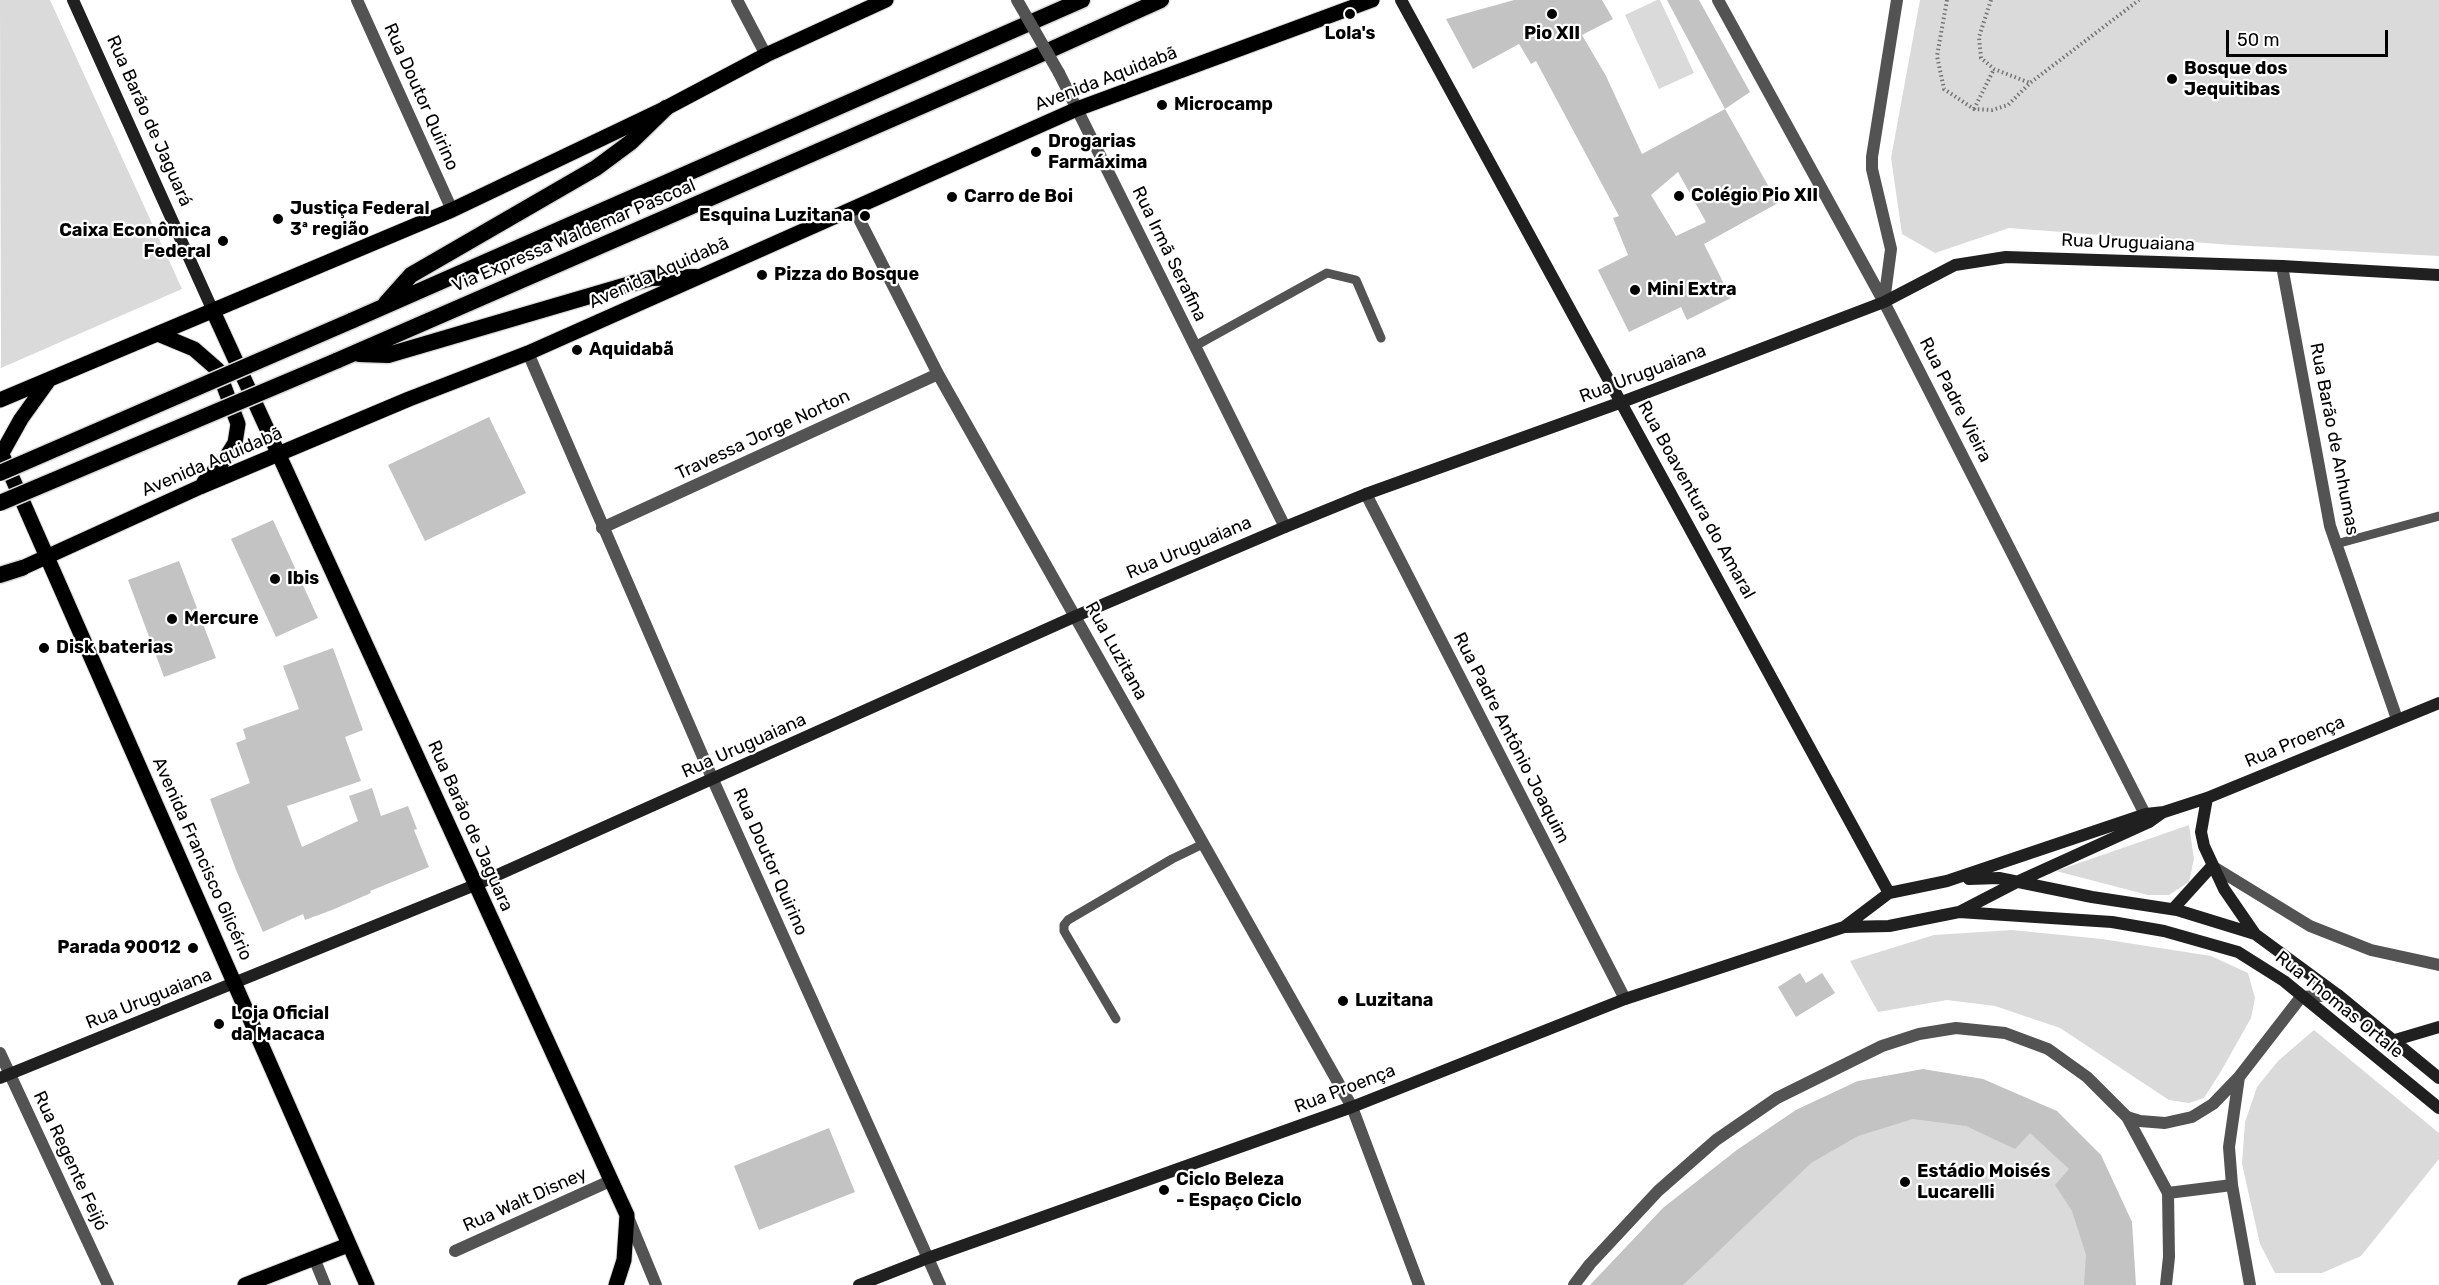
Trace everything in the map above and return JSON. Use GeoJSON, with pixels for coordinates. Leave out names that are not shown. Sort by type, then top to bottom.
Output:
{"type":"FeatureCollection","features":[{"type":"Feature","properties":{"kind":"highway","name":"Via Expressa Waldemar Pascoal"},"geometry":{"type":"LineString","coordinates":[[0,473],[1082,0]]}},
{"type":"Feature","properties":{"kind":"highway","name":"Via Expressa Waldemar Pascoal"},"geometry":{"type":"LineString","coordinates":[[0,504],[336,361],[1161,0]]}},
{"type":"Feature","properties":{"kind":"highway"},"geometry":{"type":"LineString","coordinates":[[383,307],[411,275],[596,168],[631,142],[666,108]]}},
{"type":"Feature","properties":{"kind":"highway"},"geometry":{"type":"LineString","coordinates":[[352,354],[388,355],[651,278],[696,277]]}},
{"type":"Feature","properties":{"kind":"highway"},"geometry":{"type":"LineString","coordinates":[[0,576],[22,568]]}},
{"type":"Feature","properties":{"kind":"main road","name":"Rua Barão de Jaguará"},"geometry":{"type":"LineString","coordinates":[[74,0],[279,453]]}},
{"type":"Feature","properties":{"kind":"main road"},"geometry":{"type":"LineString","coordinates":[[0,400],[452,210],[666,108],[766,55],[886,0]]}},
{"type":"Feature","properties":{"kind":"main road","name":"Avenida Aquidabã"},"geometry":{"type":"LineString","coordinates":[[22,568],[279,453],[528,353],[1077,109],[1372,0]]}},
{"type":"Feature","properties":{"kind":"main road","name":"Rua Boaventura do Amaral"},"geometry":{"type":"LineString","coordinates":[[1401,0],[1889,892]]}},
{"type":"Feature","properties":{"kind":"main road","name":"Rua Uruguaiana"},"geometry":{"type":"LineString","coordinates":[[5,1076],[475,885],[1076,616],[1285,527],[1366,494],[1622,402],[1884,302],[1955,265],[2006,257],[2282,266],[2439,275]]}},
{"type":"Feature","properties":{"kind":"main road"},"geometry":{"type":"LineString","coordinates":[[158,334],[194,349],[218,370],[238,424],[235,443],[225,459],[200,487]]}},
{"type":"Feature","properties":{"kind":"main road"},"geometry":{"type":"LineString","coordinates":[[1,452],[49,380]]}},
{"type":"Feature","properties":{"kind":"main road","name":"Avenida Francisco Glicério"},"geometry":{"type":"LineString","coordinates":[[1,452],[45,557],[236,984],[367,1285]]}},
{"type":"Feature","properties":{"kind":"main road","name":"Rua Barão de Jaguara"},"geometry":{"type":"LineString","coordinates":[[279,453],[627,1215]]}},
{"type":"Feature","properties":{"kind":"main road","name":"Rua Proença"},"geometry":{"type":"LineString","coordinates":[[1844,927],[1889,892],[1947,881],[2208,798],[2439,703]]}},
{"type":"Feature","properties":{"kind":"main road"},"geometry":{"type":"LineString","coordinates":[[2208,798],[2201,832],[2204,846],[2224,889],[2255,934]]}},
{"type":"Feature","properties":{"kind":"main road","name":"Rua Proença"},"geometry":{"type":"LineString","coordinates":[[859,1285],[928,1258],[1352,1107],[1625,999],[1844,927],[1889,926],[1959,912],[2147,818]]}},
{"type":"Feature","properties":{"kind":"main road"},"geometry":{"type":"LineString","coordinates":[[2172,909],[2212,866]]}},
{"type":"Feature","properties":{"kind":"main road","name":"Rua Proença"},"geometry":{"type":"LineString","coordinates":[[1947,881],[1999,878],[2019,881]]}},
{"type":"Feature","properties":{"kind":"main road","name":"Rua Thomas Ortale"},"geometry":{"type":"LineString","coordinates":[[2019,881],[2092,897],[2172,909],[2255,934],[2338,995],[2439,1078]]}},
{"type":"Feature","properties":{"kind":"main road","name":"Rua Thomas Ortale"},"geometry":{"type":"LineString","coordinates":[[1959,912],[2112,922],[2164,931],[2238,952],[2271,971],[2439,1108]]}},
{"type":"Feature","properties":{"kind":"main road"},"geometry":{"type":"LineString","coordinates":[[2395,1040],[2439,1028]]}},
{"type":"Feature","properties":{"kind":"main road"},"geometry":{"type":"LineString","coordinates":[[616,1285],[624,1260],[627,1215]]}},
{"type":"Feature","properties":{"kind":"main road"},"geometry":{"type":"LineString","coordinates":[[245,1285],[348,1245]]}},
{"type":"Feature","properties":{"kind":"street","name":"Rua Doutor Quirino"},"geometry":{"type":"LineString","coordinates":[[357,0],[452,210]]}},
{"type":"Feature","properties":{"kind":"street"},"geometry":{"type":"LineString","coordinates":[[737,0],[766,55]]}},
{"type":"Feature","properties":{"kind":"street","name":"Rua Irmã Serafina"},"geometry":{"type":"LineString","coordinates":[[1017,0],[1059,73],[1285,527]]}},
{"type":"Feature","properties":{"kind":"street","name":"Rua Padre Vieira"},"geometry":{"type":"LineString","coordinates":[[1718,0],[1884,302],[2147,818]]}},
{"type":"Feature","properties":{"kind":"street"},"geometry":{"type":"LineString","coordinates":[[1884,302],[1891,249],[1872,169],[1872,157],[1897,0]]}},
{"type":"Feature","properties":{"kind":"street","name":"Rua Luzitana"},"geometry":{"type":"LineString","coordinates":[[854,209],[938,374],[1352,1107],[1419,1285]]}},
{"type":"Feature","properties":{"kind":"street","name":"Rua Barão de Anhumas"},"geometry":{"type":"LineString","coordinates":[[2282,266],[2330,526],[2397,719]]}},
{"type":"Feature","properties":{"kind":"street","name":"Rua Doutor Quirino"},"geometry":{"type":"LineString","coordinates":[[528,353],[713,780],[940,1285]]}},
{"type":"Feature","properties":{"kind":"street","name":"Travessa Jorge Norton"},"geometry":{"type":"LineString","coordinates":[[602,528],[938,374]]}},
{"type":"Feature","properties":{"kind":"street","name":"Rua Padre Antônio Joaquim"},"geometry":{"type":"LineString","coordinates":[[1366,494],[1625,999]]}},
{"type":"Feature","properties":{"kind":"street"},"geometry":{"type":"LineString","coordinates":[[2212,866],[2310,926],[2371,950],[2439,965]]}},
{"type":"Feature","properties":{"kind":"street"},"geometry":{"type":"LineString","coordinates":[[2127,1117],[2140,1121],[2165,1123],[2192,1117],[2213,1104],[2239,1077],[2301,997],[2338,995]]}},
{"type":"Feature","properties":{"kind":"street"},"geometry":{"type":"LineString","coordinates":[[1574,1285],[1590,1264],[1658,1191],[1716,1140],[1777,1098],[1882,1046],[1919,1034],[1956,1028],[2005,1033],[2048,1049],[2086,1077],[2127,1117],[2168,1193],[2169,1257],[2166,1285]]}},
{"type":"Feature","properties":{"kind":"street","name":"Rua Regente Feijó"},"geometry":{"type":"LineString","coordinates":[[0,1053],[5,1076],[108,1285]]}},
{"type":"Feature","properties":{"kind":"street"},"geometry":{"type":"LineString","coordinates":[[2239,1077],[2229,1147],[2232,1185],[2250,1285]]}},
{"type":"Feature","properties":{"kind":"street","name":"Rua Walt Disney"},"geometry":{"type":"LineString","coordinates":[[455,1251],[610,1181]]}},
{"type":"Feature","properties":{"kind":"street"},"geometry":{"type":"LineString","coordinates":[[2168,1193],[2232,1185]]}},
{"type":"Feature","properties":{"kind":"street"},"geometry":{"type":"LineString","coordinates":[[627,1215],[656,1285]]}},
{"type":"Feature","properties":{"kind":"street"},"geometry":{"type":"LineString","coordinates":[[314,1258],[326,1285]]}},
{"type":"Feature","properties":{"kind":"lane"},"geometry":{"type":"LineString","coordinates":[[1195,346],[1327,273],[1356,280],[1381,338]]}},
{"type":"Feature","properties":{"kind":"lane"},"geometry":{"type":"LineString","coordinates":[[2336,544],[2439,516]]}},
{"type":"Feature","properties":{"kind":"lane"},"geometry":{"type":"LineString","coordinates":[[1116,1020],[1064,931],[1064,925],[1068,920],[1203,844]]}},
{"type":"Feature","properties":{"kind":"path"},"geometry":{"type":"LineString","coordinates":[[1947,0],[1937,56],[1944,89],[1974,109],[1992,110],[2008,105],[2030,83],[2139,0]]}},
{"type":"Feature","properties":{"kind":"path"},"geometry":{"type":"LineString","coordinates":[[1992,0],[1979,37],[1981,58],[1994,69],[2030,83]]}},
{"type":"Feature","properties":{"kind":"path"},"geometry":{"type":"LineString","coordinates":[[1974,109],[1994,69]]}},
{"type":"Feature","properties":{"kind":"shaded area"},"geometry":{"type":"Polygon","coordinates":[[[0,0],[50,0],[182,289],[1,368],[0,0]]]}},
{"type":"Feature","properties":{"kind":"shaded area"},"geometry":{"type":"Polygon","coordinates":[[[1660,0],[1694,73],[1659,89],[1625,15],[1660,0]]]}},
{"type":"Feature","properties":{"kind":"shaded area","name":"Bosque dos Jequitibas"},"geometry":{"type":"Polygon","coordinates":[[[1920,0],[2439,0],[2439,256],[2232,245],[2009,228],[1935,253],[1902,234],[1891,158],[1920,0]]]}},
{"type":"Feature","properties":{"kind":"shaded area"},"geometry":{"type":"Polygon","coordinates":[[[2189,825],[2194,859],[2189,882],[2169,895],[2148,895],[2056,871],[2189,825]]]}},
{"type":"Feature","properties":{"kind":"shaded area"},"geometry":{"type":"Polygon","coordinates":[[[2012,930],[2102,939],[2211,956],[2248,973],[2255,998],[2251,1018],[2204,1098],[2189,1103],[2169,1100],[2060,1028],[1995,1006],[1947,1000],[1878,1012],[1850,961],[1934,935],[2012,930]]]}},
{"type":"Feature","properties":{"kind":"shaded area"},"geometry":{"type":"Polygon","coordinates":[[[2314,1030],[2439,1133],[2439,1159],[2361,1256],[2322,1273],[2275,1273],[2260,1244],[2242,1164],[2245,1122],[2257,1087],[2278,1061],[2314,1030]]]}},
{"type":"Feature","properties":{"kind":"shaded area","name":"Estádio Moisés Lucarelli"},"geometry":{"type":"Polygon","coordinates":[[[1858,1081],[2057,1111],[2135,1285],[1591,1285],[1663,1208],[1737,1150],[1796,1110],[1858,1081]]]}},
{"type":"Feature","properties":{"kind":"building"},"geometry":{"type":"Polygon","coordinates":[[[1514,0],[1602,0],[1613,19],[1582,35],[1606,76],[1642,154],[1725,109],[1778,203],[1704,244],[1731,298],[1687,320],[1681,307],[1629,332],[1598,270],[1628,255],[1613,218],[1619,216],[1536,61],[1531,64],[1519,44],[1473,69],[1446,19],[1514,0]],[[1678,172],[1651,195],[1676,236],[1706,222],[1678,172]]]}},
{"type":"Feature","properties":{"kind":"building"},"geometry":{"type":"Polygon","coordinates":[[[1667,0],[1699,0],[1750,92],[1725,109],[1667,0]]]}},
{"type":"Feature","properties":{"kind":"building"},"geometry":{"type":"Polygon","coordinates":[[[489,417],[526,493],[425,541],[388,465],[489,417]]]}},
{"type":"Feature","properties":{"kind":"building","name":"Ibis"},"geometry":{"type":"Polygon","coordinates":[[[273,520],[318,618],[276,637],[231,539],[273,520]]]}},
{"type":"Feature","properties":{"kind":"building","name":"Mercure"},"geometry":{"type":"Polygon","coordinates":[[[179,561],[216,658],[164,677],[128,580],[179,561]]]}},
{"type":"Feature","properties":{"kind":"building"},"geometry":{"type":"Polygon","coordinates":[[[333,648],[363,730],[345,737],[361,781],[287,806],[302,847],[358,821],[349,796],[372,788],[381,816],[408,806],[417,829],[414,830],[429,867],[370,891],[371,893],[332,910],[305,920],[303,914],[263,932],[236,870],[210,799],[250,783],[236,743],[246,739],[243,729],[299,709],[283,666],[333,648]]]}},
{"type":"Feature","properties":{"kind":"building"},"geometry":{"type":"Polygon","coordinates":[[[1800,973],[1806,983],[1822,973],[1835,993],[1796,1017],[1778,987],[1800,973]]]}},
{"type":"Feature","properties":{"kind":"building","name":"Estádio Moisés Lucarelli"},"geometry":{"type":"Polygon","coordinates":[[[1923,1069],[1983,1079],[2057,1111],[2101,1155],[2132,1222],[2136,1285],[2084,1285],[2086,1255],[2072,1211],[2055,1185],[2069,1169],[2030,1133],[2015,1149],[1966,1126],[1913,1119],[1858,1136],[1811,1163],[1683,1285],[1590,1285],[1663,1208],[1737,1150],[1796,1110],[1858,1081],[1923,1069]]]}},
{"type":"Feature","properties":{"kind":"building"},"geometry":{"type":"Polygon","coordinates":[[[829,1128],[855,1192],[759,1230],[734,1166],[829,1128]]]}},
{"type":"Feature","properties":{"kind":"place","name":"Lola's"},"geometry":{"type":"Point","coordinates":[1350,14]}},
{"type":"Feature","properties":{"kind":"place","name":"Pio XII"},"geometry":{"type":"Point","coordinates":[1552,14]}},
{"type":"Feature","properties":{"kind":"place","name":"Bosque dos Jequitibas"},"geometry":{"type":"Point","coordinates":[2172,79]}},
{"type":"Feature","properties":{"kind":"place","name":"Microcamp"},"geometry":{"type":"Point","coordinates":[1162,105]}},
{"type":"Feature","properties":{"kind":"place","name":"Drogarias Farmáxima"},"geometry":{"type":"Point","coordinates":[1036,152]}},
{"type":"Feature","properties":{"kind":"place","name":"Colégio Pio XII"},"geometry":{"type":"Point","coordinates":[1679,196]}},
{"type":"Feature","properties":{"kind":"place","name":"Carro de Boi"},"geometry":{"type":"Point","coordinates":[952,197]}},
{"type":"Feature","properties":{"kind":"place","name":"Esquina Luzitana"},"geometry":{"type":"Point","coordinates":[865,216]}},
{"type":"Feature","properties":{"kind":"place","name":"Justiça Federal 3ª região"},"geometry":{"type":"Point","coordinates":[278,219]}},
{"type":"Feature","properties":{"kind":"place","name":"Caixa Econômica Federal"},"geometry":{"type":"Point","coordinates":[223,241]}},
{"type":"Feature","properties":{"kind":"place","name":"Pizza do Bosque"},"geometry":{"type":"Point","coordinates":[762,275]}},
{"type":"Feature","properties":{"kind":"place","name":"Mini Extra"},"geometry":{"type":"Point","coordinates":[1635,290]}},
{"type":"Feature","properties":{"kind":"place","name":"Aquidabã"},"geometry":{"type":"Point","coordinates":[577,350]}},
{"type":"Feature","properties":{"kind":"place","name":"Ibis"},"geometry":{"type":"Point","coordinates":[275,579]}},
{"type":"Feature","properties":{"kind":"place","name":"Mercure"},"geometry":{"type":"Point","coordinates":[172,619]}},
{"type":"Feature","properties":{"kind":"place","name":"Disk baterias"},"geometry":{"type":"Point","coordinates":[44,648]}},
{"type":"Feature","properties":{"kind":"place","name":"Parada 90012"},"geometry":{"type":"Point","coordinates":[193,948]}},
{"type":"Feature","properties":{"kind":"place","name":"Luzitana"},"geometry":{"type":"Point","coordinates":[1343,1001]}},
{"type":"Feature","properties":{"kind":"place","name":"Loja Oficial da Macaca"},"geometry":{"type":"Point","coordinates":[219,1024]}},
{"type":"Feature","properties":{"kind":"place","name":"Estádio Moisés Lucarelli"},"geometry":{"type":"Point","coordinates":[1905,1182]}},
{"type":"Feature","properties":{"kind":"place","name":"Ciclo Beleza - Espaço Ciclo"},"geometry":{"type":"Point","coordinates":[1164,1190]}}]}
